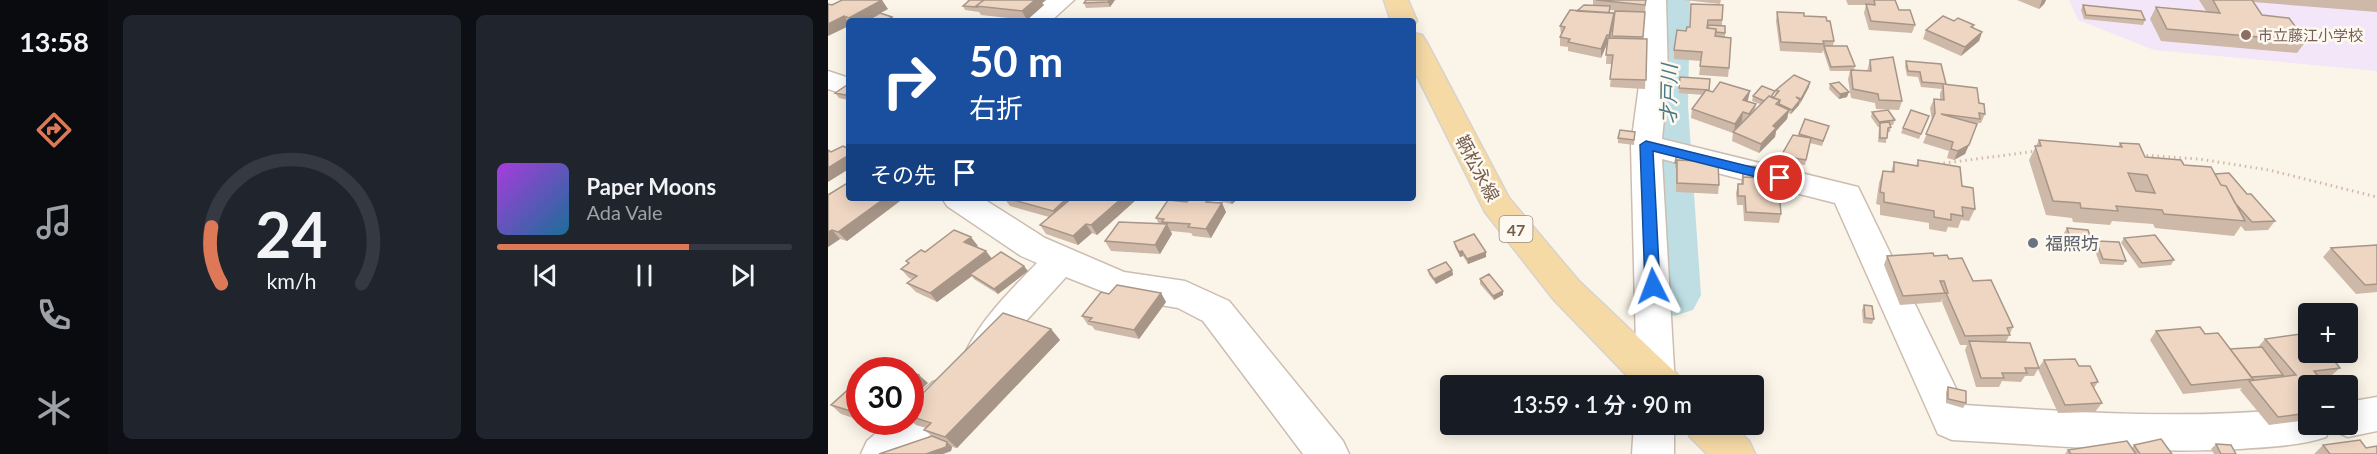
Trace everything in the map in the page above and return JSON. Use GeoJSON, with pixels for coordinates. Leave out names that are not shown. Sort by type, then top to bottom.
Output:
{"type":"FeatureCollection","features":[{"type":"Feature","properties":{"kind":"main road"},"geometry":{"type":"LineString","coordinates":[[1396,0],[1403,18]]}},
{"type":"Feature","properties":{"kind":"main road","name":"鞆松永線"},"geometry":{"type":"LineString","coordinates":[[1416,47],[1496,204],[1566,290],[1651,375]]}},
{"type":"Feature","properties":{"kind":"main road"},"geometry":{"type":"LineString","coordinates":[[1715,435],[1734,454]]}},
{"type":"Feature","properties":{"kind":"street"},"geometry":{"type":"LineString","coordinates":[[1039,18],[1062,0]]}},
{"type":"Feature","properties":{"kind":"street"},"geometry":{"type":"LineString","coordinates":[[1654,0],[1654,78],[1646,145],[1659,375]]}},
{"type":"Feature","properties":{"kind":"street"},"geometry":{"type":"LineString","coordinates":[[828,79],[846,87]]}},
{"type":"Feature","properties":{"kind":"street"},"geometry":{"type":"LineString","coordinates":[[1646,145],[1847,195],[1952,422],[2187,433],[2269,431],[2298,426]]}},
{"type":"Feature","properties":{"kind":"street"},"geometry":{"type":"LineString","coordinates":[[963,201],[1032,247],[1061,260],[1119,285],[1185,295],[1216,311],[1328,454]]}},
{"type":"Feature","properties":{"kind":"street"},"geometry":{"type":"LineString","coordinates":[[882,454],[975,364],[1013,311],[1061,260]]}},
{"type":"Feature","properties":{"kind":"street"},"geometry":{"type":"LineString","coordinates":[[2358,417],[2377,414]]}},
{"type":"Feature","properties":{"kind":"street"},"geometry":{"type":"LineString","coordinates":[[1653,454],[1654,435]]}},
{"type":"Feature","properties":{"kind":"path"},"geometry":{"type":"LineString","coordinates":[[1935,164],[2043,151]]}},
{"type":"Feature","properties":{"kind":"path"},"geometry":{"type":"LineString","coordinates":[[2131,154],[2199,159],[2269,170],[2377,197]]}},
{"type":"Feature","properties":{"kind":"shaded area","name":"市立藤江小学校"},"geometry":{"type":"Polygon","coordinates":[[[2069,0],[2377,0],[2377,71],[2154,50],[2078,20],[2069,0]]]}},
{"type":"Feature","properties":{"kind":"building"},"geometry":{"type":"Polygon","coordinates":[[[842,0],[882,0],[849,18],[844,16],[828,24],[828,4],[832,5],[842,0]]]}},
{"type":"Feature","properties":{"kind":"building"},"geometry":{"type":"Polygon","coordinates":[[[970,0],[984,0],[977,7],[963,6],[970,0]]]}},
{"type":"Feature","properties":{"kind":"building"},"geometry":{"type":"Polygon","coordinates":[[[984,0],[1035,0],[1022,11],[976,6],[984,0]]]}},
{"type":"Feature","properties":{"kind":"building"},"geometry":{"type":"Polygon","coordinates":[[[1086,0],[1109,0],[1108,2],[1084,3],[1086,0]]]}},
{"type":"Feature","properties":{"kind":"building"},"geometry":{"type":"Polygon","coordinates":[[[1596,0],[1646,0],[1645,5],[1596,0]]]}},
{"type":"Feature","properties":{"kind":"building"},"geometry":{"type":"Polygon","coordinates":[[[1874,0],[1895,0],[1899,10],[1910,10],[1915,25],[1871,21],[1866,4],[1875,5],[1874,0]]]}},
{"type":"Feature","properties":{"kind":"building"},"geometry":{"type":"Polygon","coordinates":[[[2213,0],[2252,0],[2262,15],[2289,18],[2306,41],[2167,29],[2156,7],[2220,13],[2213,0]]]}},
{"type":"Feature","properties":{"kind":"building"},"geometry":{"type":"Polygon","coordinates":[[[1691,4],[1723,5],[1722,20],[1708,20],[1707,28],[1716,29],[1715,36],[1731,38],[1729,68],[1700,66],[1702,52],[1674,50],[1677,30],[1686,31],[1687,27],[1690,27],[1691,4]]]}},
{"type":"Feature","properties":{"kind":"building"},"geometry":{"type":"Polygon","coordinates":[[[1584,5],[1610,6],[1609,13],[1577,11],[1584,5]]]}},
{"type":"Feature","properties":{"kind":"building"},"geometry":{"type":"Polygon","coordinates":[[[2083,5],[2141,11],[2145,20],[2086,15],[2083,5]]]}},
{"type":"Feature","properties":{"kind":"building"},"geometry":{"type":"Polygon","coordinates":[[[1570,10],[1614,13],[1609,36],[1607,35],[1601,49],[1568,42],[1570,39],[1560,37],[1565,27],[1560,26],[1570,10]]]}},
{"type":"Feature","properties":{"kind":"building"},"geometry":{"type":"Polygon","coordinates":[[[1615,11],[1645,12],[1643,37],[1612,36],[1615,11]]]}},
{"type":"Feature","properties":{"kind":"building"},"geometry":{"type":"Polygon","coordinates":[[[1777,12],[1826,17],[1827,21],[1830,21],[1834,41],[1823,41],[1824,44],[1781,42],[1777,12]]]}},
{"type":"Feature","properties":{"kind":"building"},"geometry":{"type":"Polygon","coordinates":[[[880,13],[892,17],[890,18],[871,18],[880,13]]]}},
{"type":"Feature","properties":{"kind":"building"},"geometry":{"type":"Polygon","coordinates":[[[1943,16],[1954,21],[1958,18],[1974,25],[1971,27],[1982,32],[1965,47],[1926,30],[1943,16]]]}},
{"type":"Feature","properties":{"kind":"building"},"geometry":{"type":"Polygon","coordinates":[[[1708,25],[1725,26],[1725,33],[1716,32],[1716,29],[1708,28],[1708,25]]]}},
{"type":"Feature","properties":{"kind":"building"},"geometry":{"type":"Polygon","coordinates":[[[1608,38],[1647,39],[1646,80],[1610,79],[1613,55],[1606,55],[1608,38]]]}},
{"type":"Feature","properties":{"kind":"building"},"geometry":{"type":"Polygon","coordinates":[[[1824,46],[1847,46],[1855,66],[1831,67],[1824,46]]]}},
{"type":"Feature","properties":{"kind":"building"},"geometry":{"type":"Polygon","coordinates":[[[1893,57],[1902,101],[1879,100],[1878,94],[1853,89],[1851,70],[1871,71],[1870,60],[1893,57]]]}},
{"type":"Feature","properties":{"kind":"building"},"geometry":{"type":"Polygon","coordinates":[[[1906,61],[1941,64],[1946,84],[1922,82],[1920,72],[1908,71],[1906,61]]]}},
{"type":"Feature","properties":{"kind":"building"},"geometry":{"type":"Polygon","coordinates":[[[1794,75],[1810,82],[1801,99],[1796,97],[1800,100],[1792,110],[1779,104],[1780,100],[1773,98],[1779,91],[1776,90],[1794,75]]]}},
{"type":"Feature","properties":{"kind":"building"},"geometry":{"type":"Polygon","coordinates":[[[1680,77],[1710,79],[1709,90],[1679,88],[1680,77]]]}},
{"type":"Feature","properties":{"kind":"building"},"geometry":{"type":"Polygon","coordinates":[[[1720,82],[1750,91],[1743,100],[1756,104],[1749,114],[1743,112],[1735,124],[1692,109],[1706,90],[1713,92],[1720,82]]]}},
{"type":"Feature","properties":{"kind":"building"},"geometry":{"type":"Polygon","coordinates":[[[1839,82],[1849,92],[1840,94],[1830,84],[1839,82]]]}},
{"type":"Feature","properties":{"kind":"building"},"geometry":{"type":"Polygon","coordinates":[[[1943,84],[1977,88],[1979,103],[1984,104],[1985,114],[1979,113],[1980,119],[1941,114],[1977,124],[1969,145],[1958,151],[1951,149],[1953,142],[1926,134],[1935,113],[1934,99],[1944,100],[1943,84]]]}},
{"type":"Feature","properties":{"kind":"building"},"geometry":{"type":"Polygon","coordinates":[[[846,86],[846,94],[835,93],[846,86]]]}},
{"type":"Feature","properties":{"kind":"building"},"geometry":{"type":"Polygon","coordinates":[[[1762,86],[1775,91],[1764,101],[1753,96],[1762,86]]]}},
{"type":"Feature","properties":{"kind":"building"},"geometry":{"type":"Polygon","coordinates":[[[1769,96],[1780,100],[1776,104],[1789,110],[1773,126],[1776,128],[1761,144],[1733,132],[1769,96]]]}},
{"type":"Feature","properties":{"kind":"building"},"geometry":{"type":"Polygon","coordinates":[[[1888,110],[1895,120],[1879,122],[1872,112],[1888,110]]]}},
{"type":"Feature","properties":{"kind":"building"},"geometry":{"type":"Polygon","coordinates":[[[1911,110],[1929,116],[1921,134],[1903,128],[1911,110]]]}},
{"type":"Feature","properties":{"kind":"building"},"geometry":{"type":"Polygon","coordinates":[[[1805,119],[1829,126],[1823,141],[1799,134],[1805,119]]]}},
{"type":"Feature","properties":{"kind":"building"},"geometry":{"type":"Polygon","coordinates":[[[1889,122],[1891,127],[1888,128],[1887,138],[1880,138],[1880,123],[1889,122]]]}},
{"type":"Feature","properties":{"kind":"building"},"geometry":{"type":"Polygon","coordinates":[[[1620,130],[1635,132],[1634,140],[1618,138],[1620,130]]]}},
{"type":"Feature","properties":{"kind":"building"},"geometry":{"type":"Polygon","coordinates":[[[1793,135],[1811,138],[1806,160],[1781,156],[1793,135]]]}},
{"type":"Feature","properties":{"kind":"building"},"geometry":{"type":"Polygon","coordinates":[[[2039,140],[2122,147],[2120,143],[2139,144],[2145,157],[2181,160],[2184,165],[2211,167],[2221,185],[2226,186],[2245,221],[2164,214],[2162,210],[2116,206],[2118,211],[2081,208],[2080,203],[2053,201],[2035,146],[2041,146],[2039,140]],[[2128,173],[2136,191],[2155,193],[2147,175],[2128,173]]]}},
{"type":"Feature","properties":{"kind":"building"},"geometry":{"type":"Polygon","coordinates":[[[843,146],[846,148],[846,157],[828,168],[828,150],[831,152],[843,146]]]}},
{"type":"Feature","properties":{"kind":"building"},"geometry":{"type":"Polygon","coordinates":[[[1677,153],[1700,156],[1699,161],[1677,160],[1675,163],[1677,153]]]}},
{"type":"Feature","properties":{"kind":"building"},"geometry":{"type":"Polygon","coordinates":[[[1677,160],[1718,162],[1719,185],[1677,183],[1677,160]]]}},
{"type":"Feature","properties":{"kind":"building"},"geometry":{"type":"Polygon","coordinates":[[[1918,160],[1960,167],[1962,186],[1973,188],[1975,209],[1962,207],[1963,216],[1951,214],[1951,220],[1934,217],[1934,211],[1884,202],[1884,193],[1880,192],[1883,171],[1894,172],[1894,162],[1918,166],[1918,160]]]}},
{"type":"Feature","properties":{"kind":"building"},"geometry":{"type":"Polygon","coordinates":[[[1743,166],[1774,167],[1775,178],[1743,177],[1743,166]]]}},
{"type":"Feature","properties":{"kind":"building"},"geometry":{"type":"Polygon","coordinates":[[[1776,168],[1784,169],[1785,177],[1777,176],[1776,168]]]}},
{"type":"Feature","properties":{"kind":"building"},"geometry":{"type":"Polygon","coordinates":[[[2229,173],[2275,221],[2252,222],[2235,203],[2226,186],[2221,185],[2215,174],[2229,173]]]}},
{"type":"Feature","properties":{"kind":"building"},"geometry":{"type":"Polygon","coordinates":[[[1743,177],[1778,179],[1781,214],[1746,212],[1745,196],[1738,196],[1738,184],[1743,184],[1743,177]]]}},
{"type":"Feature","properties":{"kind":"building"},"geometry":{"type":"Polygon","coordinates":[[[846,184],[846,201],[881,201],[838,232],[832,230],[828,232],[828,195],[846,184]]]}},
{"type":"Feature","properties":{"kind":"building"},"geometry":{"type":"Polygon","coordinates":[[[1017,201],[1064,201],[1053,211],[1017,201]]]}},
{"type":"Feature","properties":{"kind":"building"},"geometry":{"type":"Polygon","coordinates":[[[1068,201],[1119,201],[1091,225],[1086,224],[1073,236],[1040,225],[1068,201]]]}},
{"type":"Feature","properties":{"kind":"building"},"geometry":{"type":"Polygon","coordinates":[[[1167,201],[1222,203],[1206,229],[1188,227],[1190,224],[1162,222],[1164,219],[1156,218],[1167,201]]]}},
{"type":"Feature","properties":{"kind":"building"},"geometry":{"type":"Polygon","coordinates":[[[1119,222],[1167,224],[1155,245],[1105,241],[1119,222]]]}},
{"type":"Feature","properties":{"kind":"building"},"geometry":{"type":"Polygon","coordinates":[[[2067,228],[2088,230],[2093,245],[2072,243],[2067,228]]]}},
{"type":"Feature","properties":{"kind":"building"},"geometry":{"type":"Polygon","coordinates":[[[954,230],[971,237],[964,242],[986,251],[930,293],[907,283],[917,276],[901,269],[909,263],[906,261],[921,250],[925,252],[954,230]]]}},
{"type":"Feature","properties":{"kind":"building"},"geometry":{"type":"Polygon","coordinates":[[[1474,234],[1486,252],[1467,259],[1462,251],[1459,252],[1454,242],[1474,234]]]}},
{"type":"Feature","properties":{"kind":"building"},"geometry":{"type":"Polygon","coordinates":[[[2155,235],[2174,260],[2142,263],[2124,238],[2155,235]]]}},
{"type":"Feature","properties":{"kind":"building"},"geometry":{"type":"Polygon","coordinates":[[[2096,241],[2119,242],[2126,261],[2103,259],[2096,241]]]}},
{"type":"Feature","properties":{"kind":"building"},"geometry":{"type":"Polygon","coordinates":[[[2377,245],[2377,284],[2365,285],[2331,248],[2377,245]]]}},
{"type":"Feature","properties":{"kind":"building"},"geometry":{"type":"Polygon","coordinates":[[[1001,252],[1024,266],[994,289],[970,274],[1001,252]]]}},
{"type":"Feature","properties":{"kind":"building"},"geometry":{"type":"Polygon","coordinates":[[[1933,253],[1934,256],[1947,255],[1949,259],[1962,258],[1973,281],[1991,280],[2013,327],[2007,328],[2010,335],[1965,336],[1946,293],[1948,293],[1944,281],[1940,281],[1945,293],[1903,296],[1887,256],[1933,253]]]}},
{"type":"Feature","properties":{"kind":"building"},"geometry":{"type":"Polygon","coordinates":[[[1446,262],[1452,270],[1434,279],[1428,270],[1446,262]]]}},
{"type":"Feature","properties":{"kind":"building"},"geometry":{"type":"Polygon","coordinates":[[[1489,274],[1503,291],[1493,296],[1480,279],[1489,274]]]}},
{"type":"Feature","properties":{"kind":"building"},"geometry":{"type":"Polygon","coordinates":[[[1117,285],[1161,293],[1134,330],[1089,321],[1092,318],[1082,316],[1101,292],[1109,294],[1117,285]]]}},
{"type":"Feature","properties":{"kind":"building"},"geometry":{"type":"Polygon","coordinates":[[[1864,305],[1872,306],[1874,319],[1865,318],[1864,305]]]}},
{"type":"Feature","properties":{"kind":"building"},"geometry":{"type":"Polygon","coordinates":[[[1003,313],[1051,329],[945,437],[924,430],[931,423],[924,421],[924,392],[1003,313]]]}},
{"type":"Feature","properties":{"kind":"building"},"geometry":{"type":"Polygon","coordinates":[[[2200,327],[2205,334],[2218,333],[2253,379],[2191,385],[2156,331],[2200,327]]]}},
{"type":"Feature","properties":{"kind":"building"},"geometry":{"type":"Polygon","coordinates":[[[2298,334],[2298,363],[2336,363],[2340,368],[2314,371],[2317,375],[2298,375],[2298,414],[2278,417],[2249,381],[2296,375],[2265,339],[2298,334]]]}},
{"type":"Feature","properties":{"kind":"building"},"geometry":{"type":"Polygon","coordinates":[[[1969,341],[2030,343],[2039,368],[2025,368],[2027,373],[2002,373],[2004,378],[1981,378],[1969,341]]]}},
{"type":"Feature","properties":{"kind":"building"},"geometry":{"type":"Polygon","coordinates":[[[2262,347],[2283,375],[2251,377],[2230,349],[2262,347]]]}},
{"type":"Feature","properties":{"kind":"building"},"geometry":{"type":"Polygon","coordinates":[[[2075,359],[2079,366],[2090,366],[2098,382],[2091,383],[2102,403],[2065,405],[2044,360],[2075,359]]]}},
{"type":"Feature","properties":{"kind":"building"},"geometry":{"type":"Polygon","coordinates":[[[1948,387],[1966,391],[1966,403],[1948,399],[1948,387]]]}},
{"type":"Feature","properties":{"kind":"building"},"geometry":{"type":"Polygon","coordinates":[[[846,392],[846,410],[831,405],[846,392]]]}},
{"type":"Feature","properties":{"kind":"building"},"geometry":{"type":"Polygon","coordinates":[[[932,436],[947,442],[946,447],[926,454],[879,454],[932,436]]]}},
{"type":"Feature","properties":{"kind":"building"},"geometry":{"type":"Polygon","coordinates":[[[2161,439],[2172,454],[2140,454],[2134,445],[2161,439]]]}},
{"type":"Feature","properties":{"kind":"building"},"geometry":{"type":"Polygon","coordinates":[[[2360,440],[2366,448],[2377,446],[2377,454],[2330,454],[2323,445],[2360,440]]]}},
{"type":"Feature","properties":{"kind":"building"},"geometry":{"type":"Polygon","coordinates":[[[2127,441],[2136,454],[2071,454],[2068,450],[2127,441]]]}},
{"type":"Feature","properties":{"kind":"building"},"geometry":{"type":"Polygon","coordinates":[[[2216,444],[2231,445],[2236,454],[2221,454],[2216,444]]]}},
{"type":"Feature","properties":{"kind":"waterway","name":"才戸川"},"geometry":{"type":"LineString","coordinates":[[1671,0],[1666,106],[1674,295]]}},
{"type":"Feature","properties":{"kind":"place","name":"市立藤江小学校"},"geometry":{"type":"Point","coordinates":[2246,35]}},
{"type":"Feature","properties":{"kind":"place","name":"福照坊"},"geometry":{"type":"Point","coordinates":[2033,243]}},
{"type":"Feature","properties":{"kind":"route"},"geometry":{"type":"LineString","coordinates":[[1653,286],[1646,145],[1780,178]]}}]}
